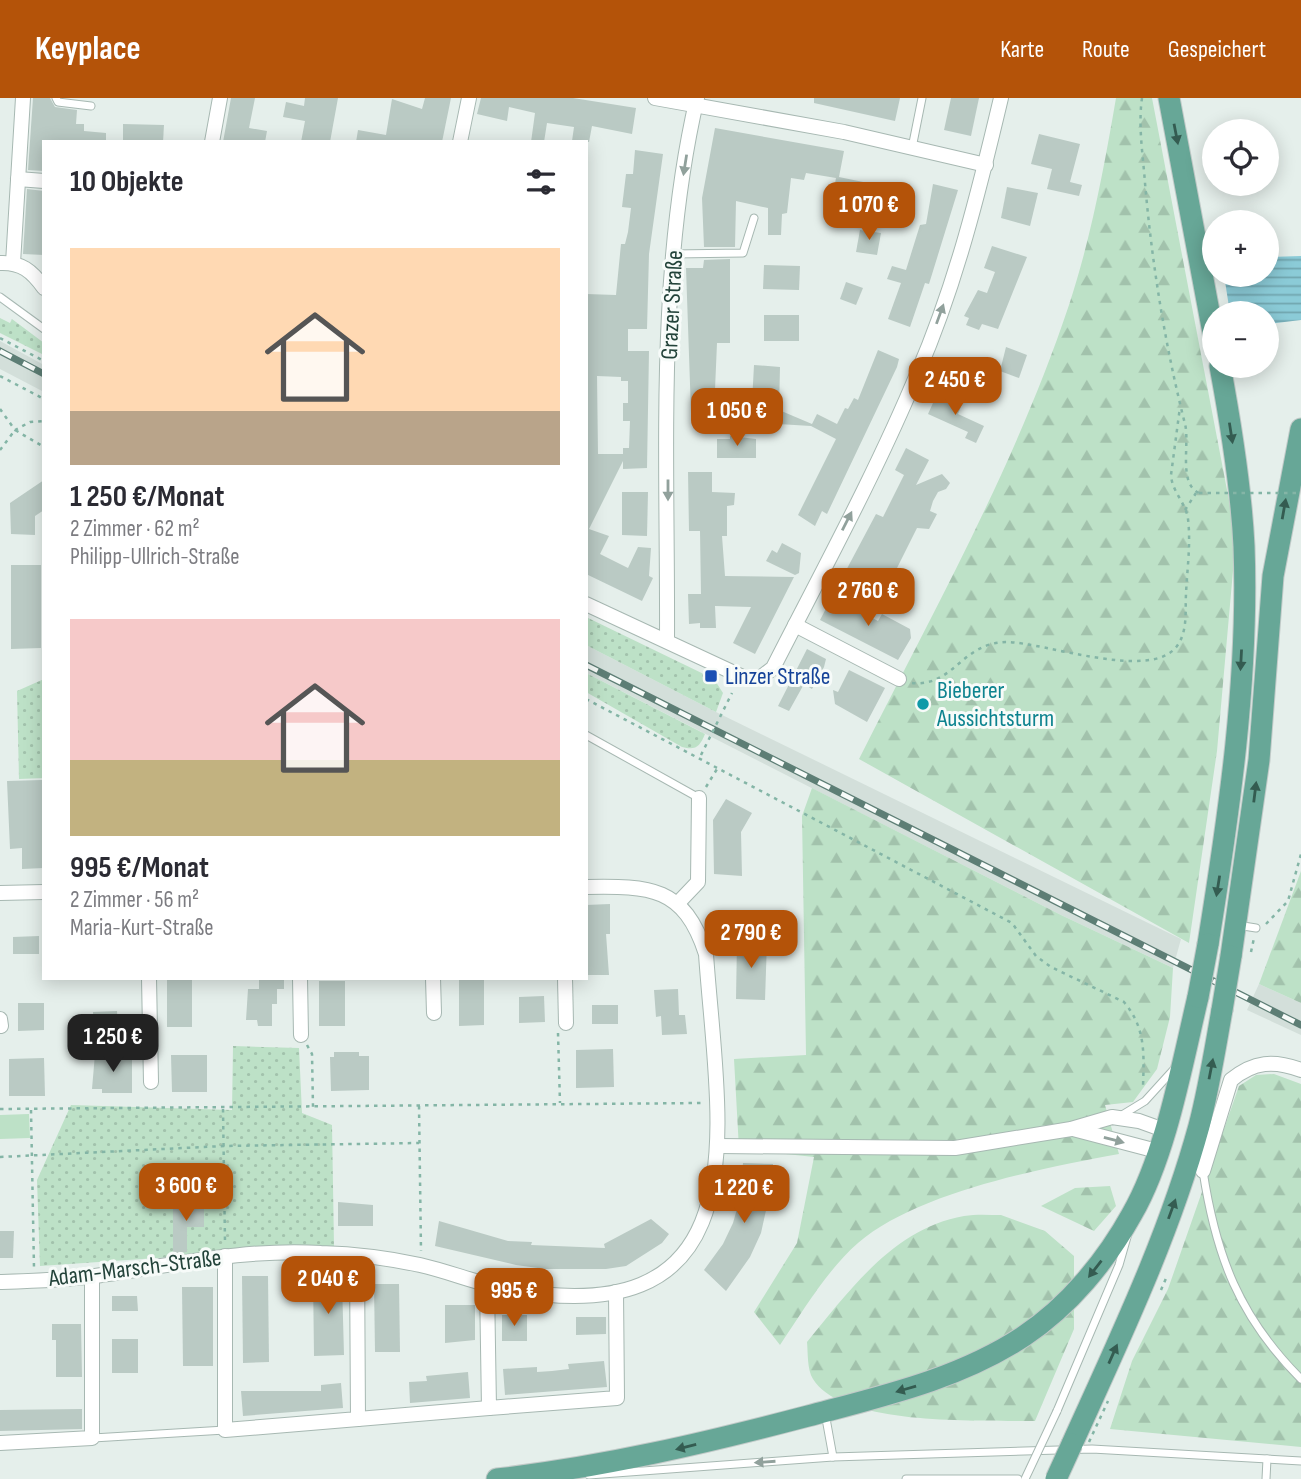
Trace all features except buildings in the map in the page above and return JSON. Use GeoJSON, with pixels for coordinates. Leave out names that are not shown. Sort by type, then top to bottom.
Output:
{"type":"FeatureCollection","features":[{"type":"Feature","properties":{"kind":"main road"},"geometry":{"type":"LineString","coordinates":[[1169,98],[1207,301]]}},
{"type":"Feature","properties":{"kind":"main road"},"geometry":{"type":"LineString","coordinates":[[497,1479],[652,1455],[946,1377],[978,1363],[1026,1335],[1083,1284],[1133,1213],[1164,1130],[1198,998],[1234,755],[1245,593],[1241,505],[1222,378]]}},
{"type":"Feature","properties":{"kind":"main road"},"geometry":{"type":"LineString","coordinates":[[1056,1479],[1152,1264],[1204,1107],[1222,1010],[1241,955],[1246,926],[1273,576],[1301,429]]}},
{"type":"Feature","properties":{"kind":"main road"},"geometry":{"type":"LineString","coordinates":[[1164,1130],[1191,1152]]}},
{"type":"Feature","properties":{"kind":"main road"},"geometry":{"type":"LineString","coordinates":[[1157,1151],[1191,1152]]}},
{"type":"Feature","properties":{"kind":"street"},"geometry":{"type":"LineString","coordinates":[[23,98],[18,179],[7,263],[31,271],[42,285]]}},
{"type":"Feature","properties":{"kind":"street"},"geometry":{"type":"LineString","coordinates":[[212,140],[220,98]]}},
{"type":"Feature","properties":{"kind":"street"},"geometry":{"type":"LineString","coordinates":[[460,140],[469,98]]}},
{"type":"Feature","properties":{"kind":"street"},"geometry":{"type":"LineString","coordinates":[[655,98],[696,101],[986,165]]}},
{"type":"Feature","properties":{"kind":"street"},"geometry":{"type":"LineString","coordinates":[[588,605],[750,680],[760,678],[773,668],[919,371],[961,254],[1002,98]]}},
{"type":"Feature","properties":{"kind":"street","name":"Grazer Straße"},"geometry":{"type":"LineString","coordinates":[[667,640],[669,314],[674,254],[696,101]]}},
{"type":"Feature","properties":{"kind":"street"},"geometry":{"type":"LineString","coordinates":[[18,179],[42,181]]}},
{"type":"Feature","properties":{"kind":"street"},"geometry":{"type":"LineString","coordinates":[[795,625],[899,679]]}},
{"type":"Feature","properties":{"kind":"street"},"geometry":{"type":"LineString","coordinates":[[588,887],[651,890],[678,903],[698,882],[699,798]]}},
{"type":"Feature","properties":{"kind":"street"},"geometry":{"type":"LineString","coordinates":[[0,893],[42,892]]}},
{"type":"Feature","properties":{"kind":"street","name":"Adam-Marsch-Straße"},"geometry":{"type":"LineString","coordinates":[[0,1282],[92,1276],[265,1251],[357,1256],[421,1265],[487,1285],[567,1295],[616,1292],[658,1275],[694,1241],[706,1220],[713,1193],[719,1146],[706,954],[696,925],[678,903]]}},
{"type":"Feature","properties":{"kind":"street"},"geometry":{"type":"LineString","coordinates":[[149,980],[151,1082]]}},
{"type":"Feature","properties":{"kind":"street"},"geometry":{"type":"LineString","coordinates":[[300,980],[301,1035]]}},
{"type":"Feature","properties":{"kind":"street"},"geometry":{"type":"LineString","coordinates":[[433,980],[434,1013]]}},
{"type":"Feature","properties":{"kind":"street"},"geometry":{"type":"LineString","coordinates":[[565,980],[566,1023]]}},
{"type":"Feature","properties":{"kind":"street"},"geometry":{"type":"LineString","coordinates":[[0,1019],[1,1026]]}},
{"type":"Feature","properties":{"kind":"street"},"geometry":{"type":"LineString","coordinates":[[1203,1171],[1231,1080],[1242,1071],[1268,1062],[1301,1070]]}},
{"type":"Feature","properties":{"kind":"street"},"geometry":{"type":"LineString","coordinates":[[719,1146],[955,1148],[1071,1129],[1112,1117],[1139,1121],[1164,1130]]}},
{"type":"Feature","properties":{"kind":"street"},"geometry":{"type":"LineString","coordinates":[[1071,1129],[1157,1151]]}},
{"type":"Feature","properties":{"kind":"street"},"geometry":{"type":"LineString","coordinates":[[225,1256],[225,1430],[617,1398],[616,1292]]}},
{"type":"Feature","properties":{"kind":"street"},"geometry":{"type":"LineString","coordinates":[[357,1256],[358,1419]]}},
{"type":"Feature","properties":{"kind":"street"},"geometry":{"type":"LineString","coordinates":[[0,1443],[92,1438],[92,1276]]}},
{"type":"Feature","properties":{"kind":"street"},"geometry":{"type":"LineString","coordinates":[[487,1285],[489,1408]]}},
{"type":"Feature","properties":{"kind":"lane"},"geometry":{"type":"LineString","coordinates":[[56,98],[58,102],[91,106]]}},
{"type":"Feature","properties":{"kind":"lane"},"geometry":{"type":"LineString","coordinates":[[912,148],[922,98]]}},
{"type":"Feature","properties":{"kind":"lane"},"geometry":{"type":"LineString","coordinates":[[674,254],[743,253],[754,218]]}},
{"type":"Feature","properties":{"kind":"lane"},"geometry":{"type":"LineString","coordinates":[[0,297],[42,328]]}},
{"type":"Feature","properties":{"kind":"lane"},"geometry":{"type":"LineString","coordinates":[[588,736],[699,798]]}},
{"type":"Feature","properties":{"kind":"lane"},"geometry":{"type":"LineString","coordinates":[[1112,1117],[1126,1114],[1142,1104],[1184,1057]]}},
{"type":"Feature","properties":{"kind":"lane"},"geometry":{"type":"LineString","coordinates":[[1203,1171],[1218,1242],[1236,1293],[1277,1354],[1301,1379]]}},
{"type":"Feature","properties":{"kind":"lane"},"geometry":{"type":"LineString","coordinates":[[1025,1479],[1119,1265],[1133,1213]]}},
{"type":"Feature","properties":{"kind":"lane"},"geometry":{"type":"LineString","coordinates":[[825,1411],[833,1457]]}},
{"type":"Feature","properties":{"kind":"lane"},"geometry":{"type":"LineString","coordinates":[[92,1438],[225,1430]]}},
{"type":"Feature","properties":{"kind":"lane"},"geometry":{"type":"LineString","coordinates":[[519,1477],[596,1475],[833,1457],[1092,1449],[1301,1461]]}},
{"type":"Feature","properties":{"kind":"lane"},"geometry":{"type":"LineString","coordinates":[[1266,1479],[1267,1459]]}},
{"type":"Feature","properties":{"kind":"lane"},"geometry":{"type":"LineString","coordinates":[[906,1479],[1018,1479]]}},
{"type":"Feature","properties":{"kind":"path"},"geometry":{"type":"LineString","coordinates":[[1142,98],[1141,134],[1150,244],[1186,430],[1187,477],[1197,493]]}},
{"type":"Feature","properties":{"kind":"path"},"geometry":{"type":"LineString","coordinates":[[0,338],[42,360]]}},
{"type":"Feature","properties":{"kind":"path"},"geometry":{"type":"LineString","coordinates":[[0,376],[42,397]]}},
{"type":"Feature","properties":{"kind":"path"},"geometry":{"type":"LineString","coordinates":[[899,679],[926,684],[946,675],[967,654],[998,643],[1117,659],[1154,659],[1166,655],[1177,646],[1186,622],[1188,519],[1171,484],[1180,407]]}},
{"type":"Feature","properties":{"kind":"path"},"geometry":{"type":"LineString","coordinates":[[0,409],[15,430],[42,446]]}},
{"type":"Feature","properties":{"kind":"path"},"geometry":{"type":"LineString","coordinates":[[0,450],[15,430],[30,422],[42,421]]}},
{"type":"Feature","properties":{"kind":"path"},"geometry":{"type":"LineString","coordinates":[[1176,432],[1186,430]]}},
{"type":"Feature","properties":{"kind":"path"},"geometry":{"type":"LineString","coordinates":[[1197,493],[1301,493]]}},
{"type":"Feature","properties":{"kind":"path"},"geometry":{"type":"LineString","coordinates":[[1185,510],[1197,493]]}},
{"type":"Feature","properties":{"kind":"path"},"geometry":{"type":"LineString","coordinates":[[700,757],[732,693]]}},
{"type":"Feature","properties":{"kind":"path"},"geometry":{"type":"LineString","coordinates":[[588,700],[1012,923],[1036,956],[1051,967],[1124,1002],[1139,1024],[1144,1045],[1142,1104]]}},
{"type":"Feature","properties":{"kind":"path"},"geometry":{"type":"LineString","coordinates":[[707,785],[717,769]]}},
{"type":"Feature","properties":{"kind":"path"},"geometry":{"type":"LineString","coordinates":[[1241,955],[1246,926],[1268,923],[1288,901],[1301,854]]}},
{"type":"Feature","properties":{"kind":"path"},"geometry":{"type":"LineString","coordinates":[[560,1103],[558,1033],[566,1023]]}},
{"type":"Feature","properties":{"kind":"path"},"geometry":{"type":"LineString","coordinates":[[301,1035],[312,1054],[313,1107]]}},
{"type":"Feature","properties":{"kind":"path"},"geometry":{"type":"LineString","coordinates":[[0,1110],[716,1103]]}},
{"type":"Feature","properties":{"kind":"path"},"geometry":{"type":"LineString","coordinates":[[419,1106],[421,1265]]}},
{"type":"Feature","properties":{"kind":"path"},"geometry":{"type":"LineString","coordinates":[[223,1108],[225,1256]]}},
{"type":"Feature","properties":{"kind":"path"},"geometry":{"type":"LineString","coordinates":[[31,1110],[34,1280]]}},
{"type":"Feature","properties":{"kind":"path"},"geometry":{"type":"LineString","coordinates":[[0,1157],[224,1146],[419,1143]]}},
{"type":"Feature","properties":{"kind":"shaded area"},"geometry":{"type":"Polygon","coordinates":[[[0,341],[42,364],[42,391],[0,369],[0,341]]]}},
{"type":"Feature","properties":{"kind":"shaded area"},"geometry":{"type":"Polygon","coordinates":[[[588,646],[716,712],[1181,939],[1173,968],[1061,915],[588,674],[588,646]]]}},
{"type":"Feature","properties":{"kind":"shaded area"},"geometry":{"type":"Polygon","coordinates":[[[1259,984],[1301,1003],[1301,1035],[1247,1010],[1259,984]]]}},
{"type":"Feature","properties":{"kind":"green space"},"geometry":{"type":"Polygon","coordinates":[[[1116,98],[1152,98],[1202,359],[1202,378],[1206,378],[1236,537],[1217,751],[1189,943],[859,759],[972,536],[1024,422],[1069,305],[1102,177],[1116,98]]]}},
{"type":"Feature","properties":{"kind":"green space"},"geometry":{"type":"Polygon","coordinates":[[[0,318],[10,323],[12,319],[42,342],[42,354],[0,333],[0,318]]]}},
{"type":"Feature","properties":{"kind":"green space"},"geometry":{"type":"Polygon","coordinates":[[[588,618],[714,679],[723,693],[716,712],[588,646],[588,618]]]}},
{"type":"Feature","properties":{"kind":"green space"},"geometry":{"type":"Polygon","coordinates":[[[588,674],[705,734],[694,748],[682,747],[588,693],[588,674]]]}},
{"type":"Feature","properties":{"kind":"green space"},"geometry":{"type":"Polygon","coordinates":[[[42,680],[42,778],[19,779],[17,691],[42,680]]]}},
{"type":"Feature","properties":{"kind":"green space"},"geometry":{"type":"Polygon","coordinates":[[[812,788],[1061,915],[1173,968],[1170,1017],[1157,1069],[1133,1102],[1105,1105],[1119,1154],[982,1185],[946,1196],[883,1225],[858,1243],[836,1266],[780,1345],[754,1312],[797,1243],[814,1157],[739,1149],[734,1059],[806,1055],[802,816],[812,788]]]}},
{"type":"Feature","properties":{"kind":"green space"},"geometry":{"type":"Polygon","coordinates":[[[1301,871],[1301,1003],[1259,984],[1301,871]]]}},
{"type":"Feature","properties":{"kind":"green space"},"geometry":{"type":"Polygon","coordinates":[[[233,1046],[299,1048],[302,1113],[332,1125],[334,1246],[40,1266],[37,1180],[71,1105],[232,1110],[233,1046]]]}},
{"type":"Feature","properties":{"kind":"green space"},"geometry":{"type":"Polygon","coordinates":[[[1274,1074],[1301,1084],[1301,1447],[1110,1429],[1132,1361],[1168,1289],[1239,1086],[1256,1075],[1274,1074]]]}},
{"type":"Feature","properties":{"kind":"green space"},"geometry":{"type":"Polygon","coordinates":[[[29,1114],[30,1138],[0,1139],[0,1115],[29,1114]]]}},
{"type":"Feature","properties":{"kind":"green space"},"geometry":{"type":"Polygon","coordinates":[[[1110,1186],[1116,1206],[1094,1231],[1041,1206],[1075,1188],[1110,1186]]]}},
{"type":"Feature","properties":{"kind":"green space"},"geometry":{"type":"Polygon","coordinates":[[[969,1215],[1001,1215],[1045,1231],[1074,1256],[1074,1329],[1035,1421],[950,1420],[882,1413],[853,1406],[829,1395],[813,1379],[807,1342],[839,1302],[875,1264],[916,1234],[939,1223],[969,1215]]]}},
{"type":"Feature","properties":{"kind":"water"},"geometry":{"type":"Polygon","coordinates":[[[1301,256],[1301,320],[1279,323],[1279,301],[1228,301],[1226,287],[1279,287],[1279,257],[1301,256]]]}},
{"type":"Feature","properties":{"kind":"railway"},"geometry":{"type":"LineString","coordinates":[[0,351],[42,373]]}},
{"type":"Feature","properties":{"kind":"railway"},"geometry":{"type":"LineString","coordinates":[[588,666],[1301,1025]]}},
{"type":"Feature","properties":{"kind":"place","name":"Linzer Straße"},"geometry":{"type":"Point","coordinates":[711,676]}},
{"type":"Feature","properties":{"kind":"place","name":"Bieberer Aussichtsturm"},"geometry":{"type":"Point","coordinates":[923,704]}}]}
